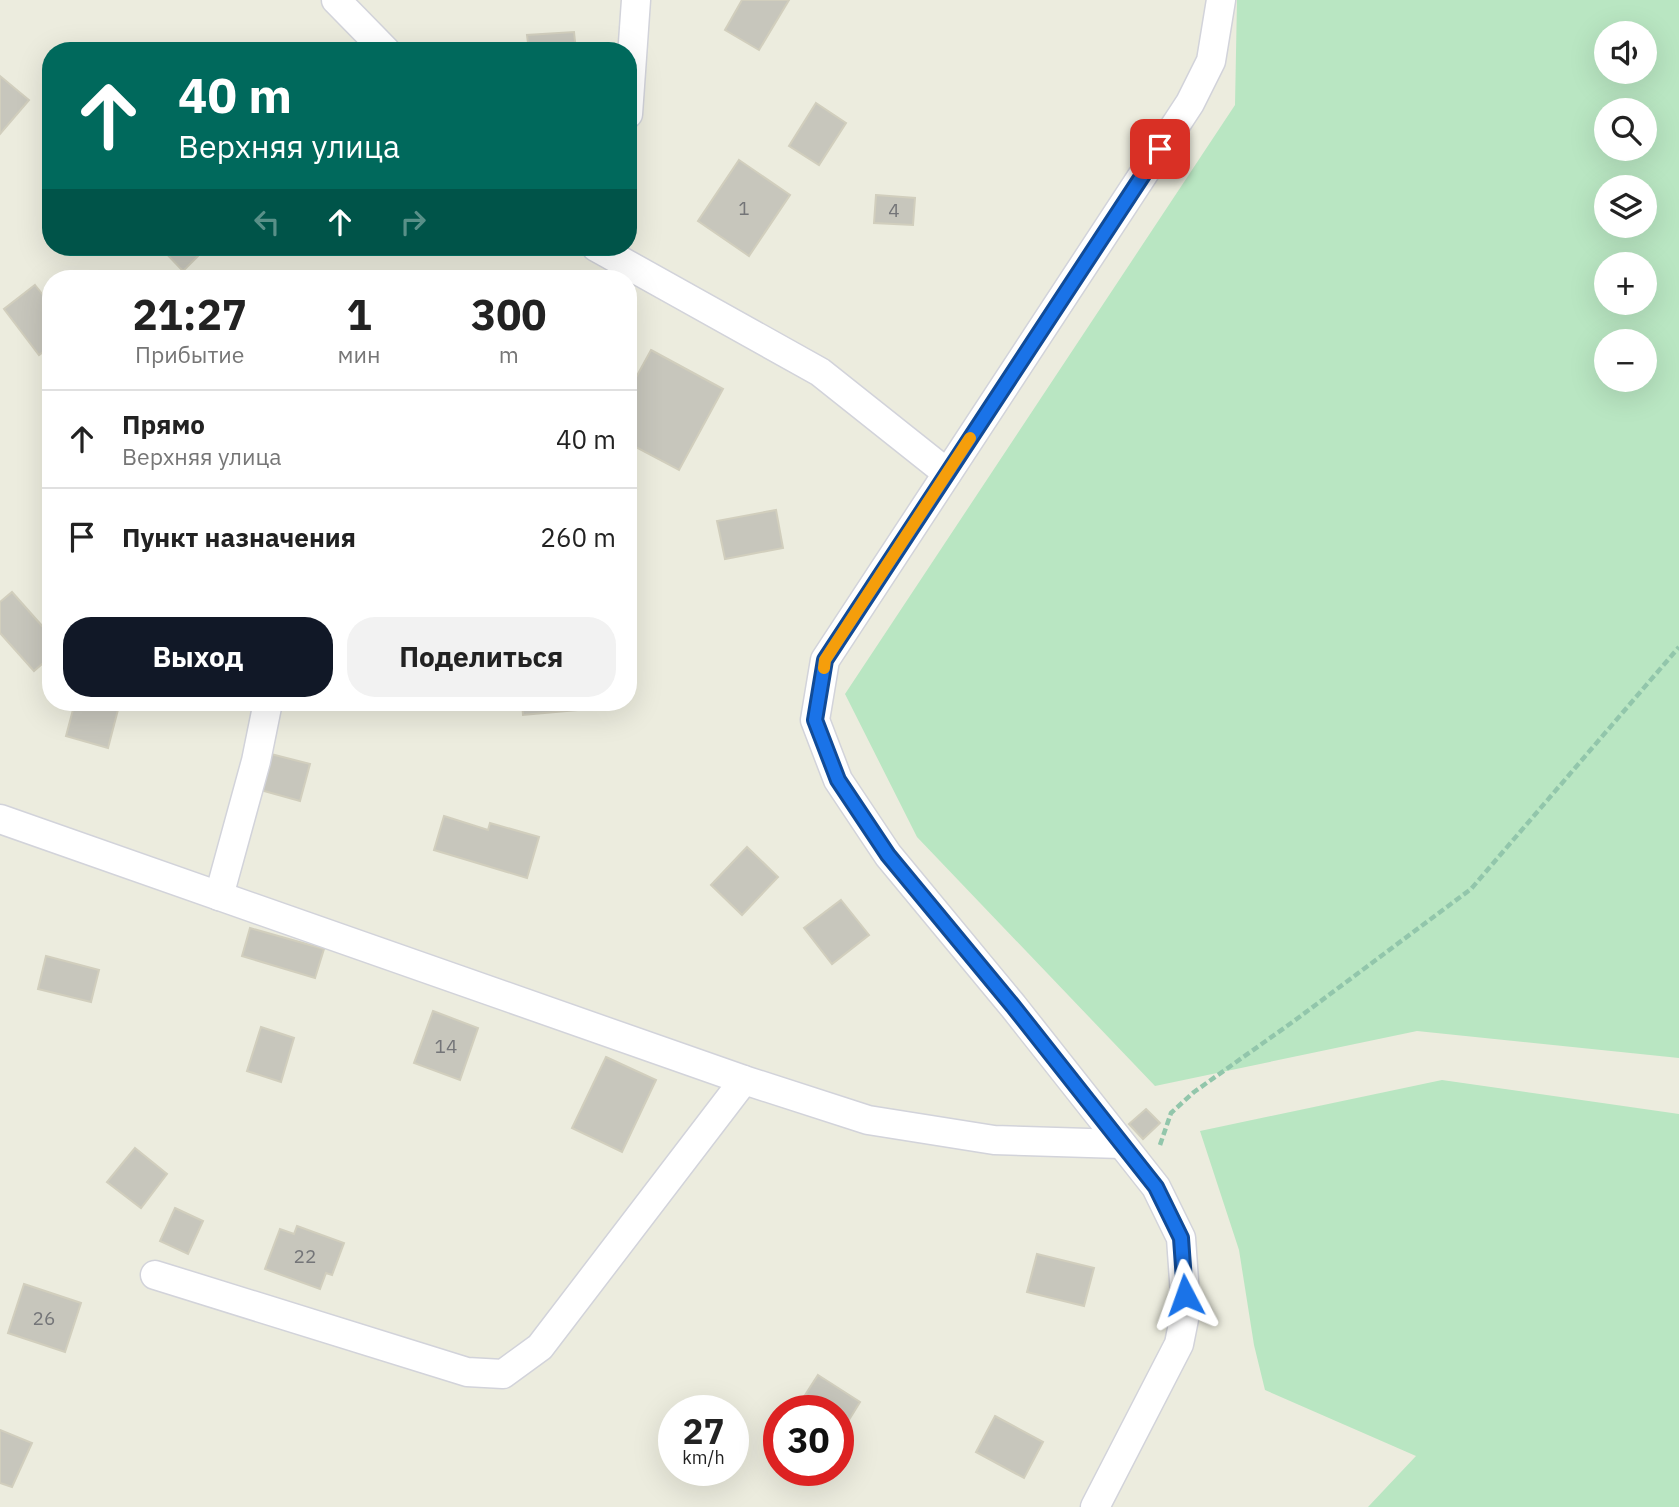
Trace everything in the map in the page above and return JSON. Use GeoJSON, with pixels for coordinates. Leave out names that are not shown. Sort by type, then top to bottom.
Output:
{"type":"FeatureCollection","features":[{"type":"Feature","properties":{"kind":"street"},"geometry":{"type":"LineString","coordinates":[[336,0],[377,42]]}},
{"type":"Feature","properties":{"kind":"street"},"geometry":{"type":"LineString","coordinates":[[633,42],[636,0]]}},
{"type":"Feature","properties":{"kind":"street"},"geometry":{"type":"LineString","coordinates":[[1095,1507],[1178,1344],[1186,1309],[1181,1238],[1156,1187],[1013,1006],[888,855],[838,780],[815,720],[825,660],[1190,103],[1211,61],[1221,0]]}},
{"type":"Feature","properties":{"kind":"street"},"geometry":{"type":"LineString","coordinates":[[620,256],[820,372],[947,474]]}},
{"type":"Feature","properties":{"kind":"street"},"geometry":{"type":"LineString","coordinates":[[219,896],[256,761],[266,711]]}},
{"type":"Feature","properties":{"kind":"street"},"geometry":{"type":"LineString","coordinates":[[0,819],[868,1121],[994,1140],[1121,1144]]}},
{"type":"Feature","properties":{"kind":"street"},"geometry":{"type":"LineString","coordinates":[[155,1275],[467,1372],[503,1374],[540,1347],[744,1080]]}},
{"type":"Feature","properties":{"kind":"path"},"geometry":{"type":"LineString","coordinates":[[1156,1187],[1159,1148],[1171,1114],[1194,1092],[1471,889],[1679,647]]}},
{"type":"Feature","properties":{"kind":"green space"},"geometry":{"type":"Polygon","coordinates":[[[1237,0],[1679,0],[1679,1058],[1417,1031],[1155,1086],[917,837],[845,694],[1235,105],[1237,0]]]}},
{"type":"Feature","properties":{"kind":"green space"},"geometry":{"type":"Polygon","coordinates":[[[1442,1080],[1679,1114],[1679,1507],[1368,1507],[1416,1456],[1265,1390],[1254,1345],[1239,1250],[1200,1131],[1442,1080]]]}},
{"type":"Feature","properties":{"kind":"building"},"geometry":{"type":"Polygon","coordinates":[[[742,0],[789,0],[759,50],[725,30],[742,0]]]}},
{"type":"Feature","properties":{"kind":"building"},"geometry":{"type":"Polygon","coordinates":[[[574,32],[575,42],[528,42],[527,35],[574,32]]]}},
{"type":"Feature","properties":{"kind":"building"},"geometry":{"type":"Polygon","coordinates":[[[0,76],[29,100],[0,134],[0,76]]]}},
{"type":"Feature","properties":{"kind":"building"},"geometry":{"type":"Polygon","coordinates":[[[816,103],[846,123],[819,165],[789,146],[816,103]]]}},
{"type":"Feature","properties":{"kind":"building"},"geometry":{"type":"Polygon","coordinates":[[[739,160],[790,195],[749,256],[698,221],[739,160]]]}},
{"type":"Feature","properties":{"kind":"building"},"geometry":{"type":"Polygon","coordinates":[[[876,195],[915,198],[913,225],[874,223],[876,195]]]}},
{"type":"Feature","properties":{"kind":"building"},"geometry":{"type":"Polygon","coordinates":[[[169,256],[198,256],[184,270],[169,256]]]}},
{"type":"Feature","properties":{"kind":"building"},"geometry":{"type":"Polygon","coordinates":[[[35,285],[42,294],[42,353],[39,355],[4,309],[35,285]]]}},
{"type":"Feature","properties":{"kind":"building"},"geometry":{"type":"Polygon","coordinates":[[[651,350],[723,389],[679,470],[637,448],[637,376],[651,350]]]}},
{"type":"Feature","properties":{"kind":"building"},"geometry":{"type":"Polygon","coordinates":[[[776,510],[783,548],[725,559],[717,521],[776,510]]]}},
{"type":"Feature","properties":{"kind":"building"},"geometry":{"type":"Polygon","coordinates":[[[12,592],[42,626],[42,664],[34,671],[0,633],[0,602],[12,592]]]}},
{"type":"Feature","properties":{"kind":"building"},"geometry":{"type":"Polygon","coordinates":[[[73,711],[118,711],[108,748],[66,736],[73,711]]]}},
{"type":"Feature","properties":{"kind":"building"},"geometry":{"type":"Polygon","coordinates":[[[523,711],[566,711],[523,715],[523,711]]]}},
{"type":"Feature","properties":{"kind":"building"},"geometry":{"type":"Polygon","coordinates":[[[267,753],[310,764],[300,801],[257,789],[267,753]]]}},
{"type":"Feature","properties":{"kind":"building"},"geometry":{"type":"Polygon","coordinates":[[[444,816],[488,830],[490,823],[539,837],[527,878],[434,850],[444,816]]]}},
{"type":"Feature","properties":{"kind":"building"},"geometry":{"type":"Polygon","coordinates":[[[747,847],[778,877],[742,915],[711,885],[747,847]]]}},
{"type":"Feature","properties":{"kind":"building"},"geometry":{"type":"Polygon","coordinates":[[[841,900],[869,935],[832,964],[804,928],[841,900]]]}},
{"type":"Feature","properties":{"kind":"building"},"geometry":{"type":"Polygon","coordinates":[[[250,928],[324,949],[315,978],[242,956],[250,928]]]}},
{"type":"Feature","properties":{"kind":"building"},"geometry":{"type":"Polygon","coordinates":[[[46,956],[99,970],[91,1002],[38,989],[46,956]]]}},
{"type":"Feature","properties":{"kind":"building"},"geometry":{"type":"Polygon","coordinates":[[[433,1011],[478,1028],[460,1080],[414,1063],[433,1011]]]}},
{"type":"Feature","properties":{"kind":"building"},"geometry":{"type":"Polygon","coordinates":[[[261,1027],[294,1038],[281,1082],[247,1071],[261,1027]]]}},
{"type":"Feature","properties":{"kind":"building"},"geometry":{"type":"Polygon","coordinates":[[[606,1057],[656,1080],[622,1152],[572,1128],[606,1057]]]}},
{"type":"Feature","properties":{"kind":"building"},"geometry":{"type":"Polygon","coordinates":[[[1146,1109],[1160,1123],[1143,1139],[1129,1124],[1146,1109]]]}},
{"type":"Feature","properties":{"kind":"building"},"geometry":{"type":"Polygon","coordinates":[[[135,1148],[167,1174],[141,1208],[107,1182],[135,1148]]]}},
{"type":"Feature","properties":{"kind":"building"},"geometry":{"type":"Polygon","coordinates":[[[175,1208],[203,1221],[188,1254],[160,1241],[175,1208]]]}},
{"type":"Feature","properties":{"kind":"building"},"geometry":{"type":"Polygon","coordinates":[[[297,1226],[344,1243],[332,1275],[326,1273],[320,1289],[265,1269],[280,1229],[294,1234],[297,1226]]]}},
{"type":"Feature","properties":{"kind":"building"},"geometry":{"type":"Polygon","coordinates":[[[1037,1254],[1094,1268],[1084,1306],[1027,1292],[1037,1254]]]}},
{"type":"Feature","properties":{"kind":"building"},"geometry":{"type":"Polygon","coordinates":[[[24,1284],[81,1303],[65,1352],[8,1333],[24,1284]]]}},
{"type":"Feature","properties":{"kind":"building"},"geometry":{"type":"Polygon","coordinates":[[[818,1375],[849,1395],[805,1395],[818,1375]]]}},
{"type":"Feature","properties":{"kind":"building"},"geometry":{"type":"Polygon","coordinates":[[[854,1398],[860,1402],[854,1412],[854,1398]]]}},
{"type":"Feature","properties":{"kind":"building"},"geometry":{"type":"Polygon","coordinates":[[[995,1416],[1043,1442],[1024,1478],[976,1452],[995,1416]]]}},
{"type":"Feature","properties":{"kind":"building"},"geometry":{"type":"Polygon","coordinates":[[[0,1430],[32,1443],[12,1487],[0,1483],[0,1430]]]}},
{"type":"Feature","properties":{"kind":"slow traffic"},"geometry":{"type":"LineString","coordinates":[[824,668],[825,660],[970,438]]}},
{"type":"Feature","properties":{"kind":"route"},"geometry":{"type":"LineString","coordinates":[[1160,149],[825,660],[815,720],[838,780],[888,855],[1013,1006],[1156,1187],[1181,1238],[1185,1295]]}}]}
